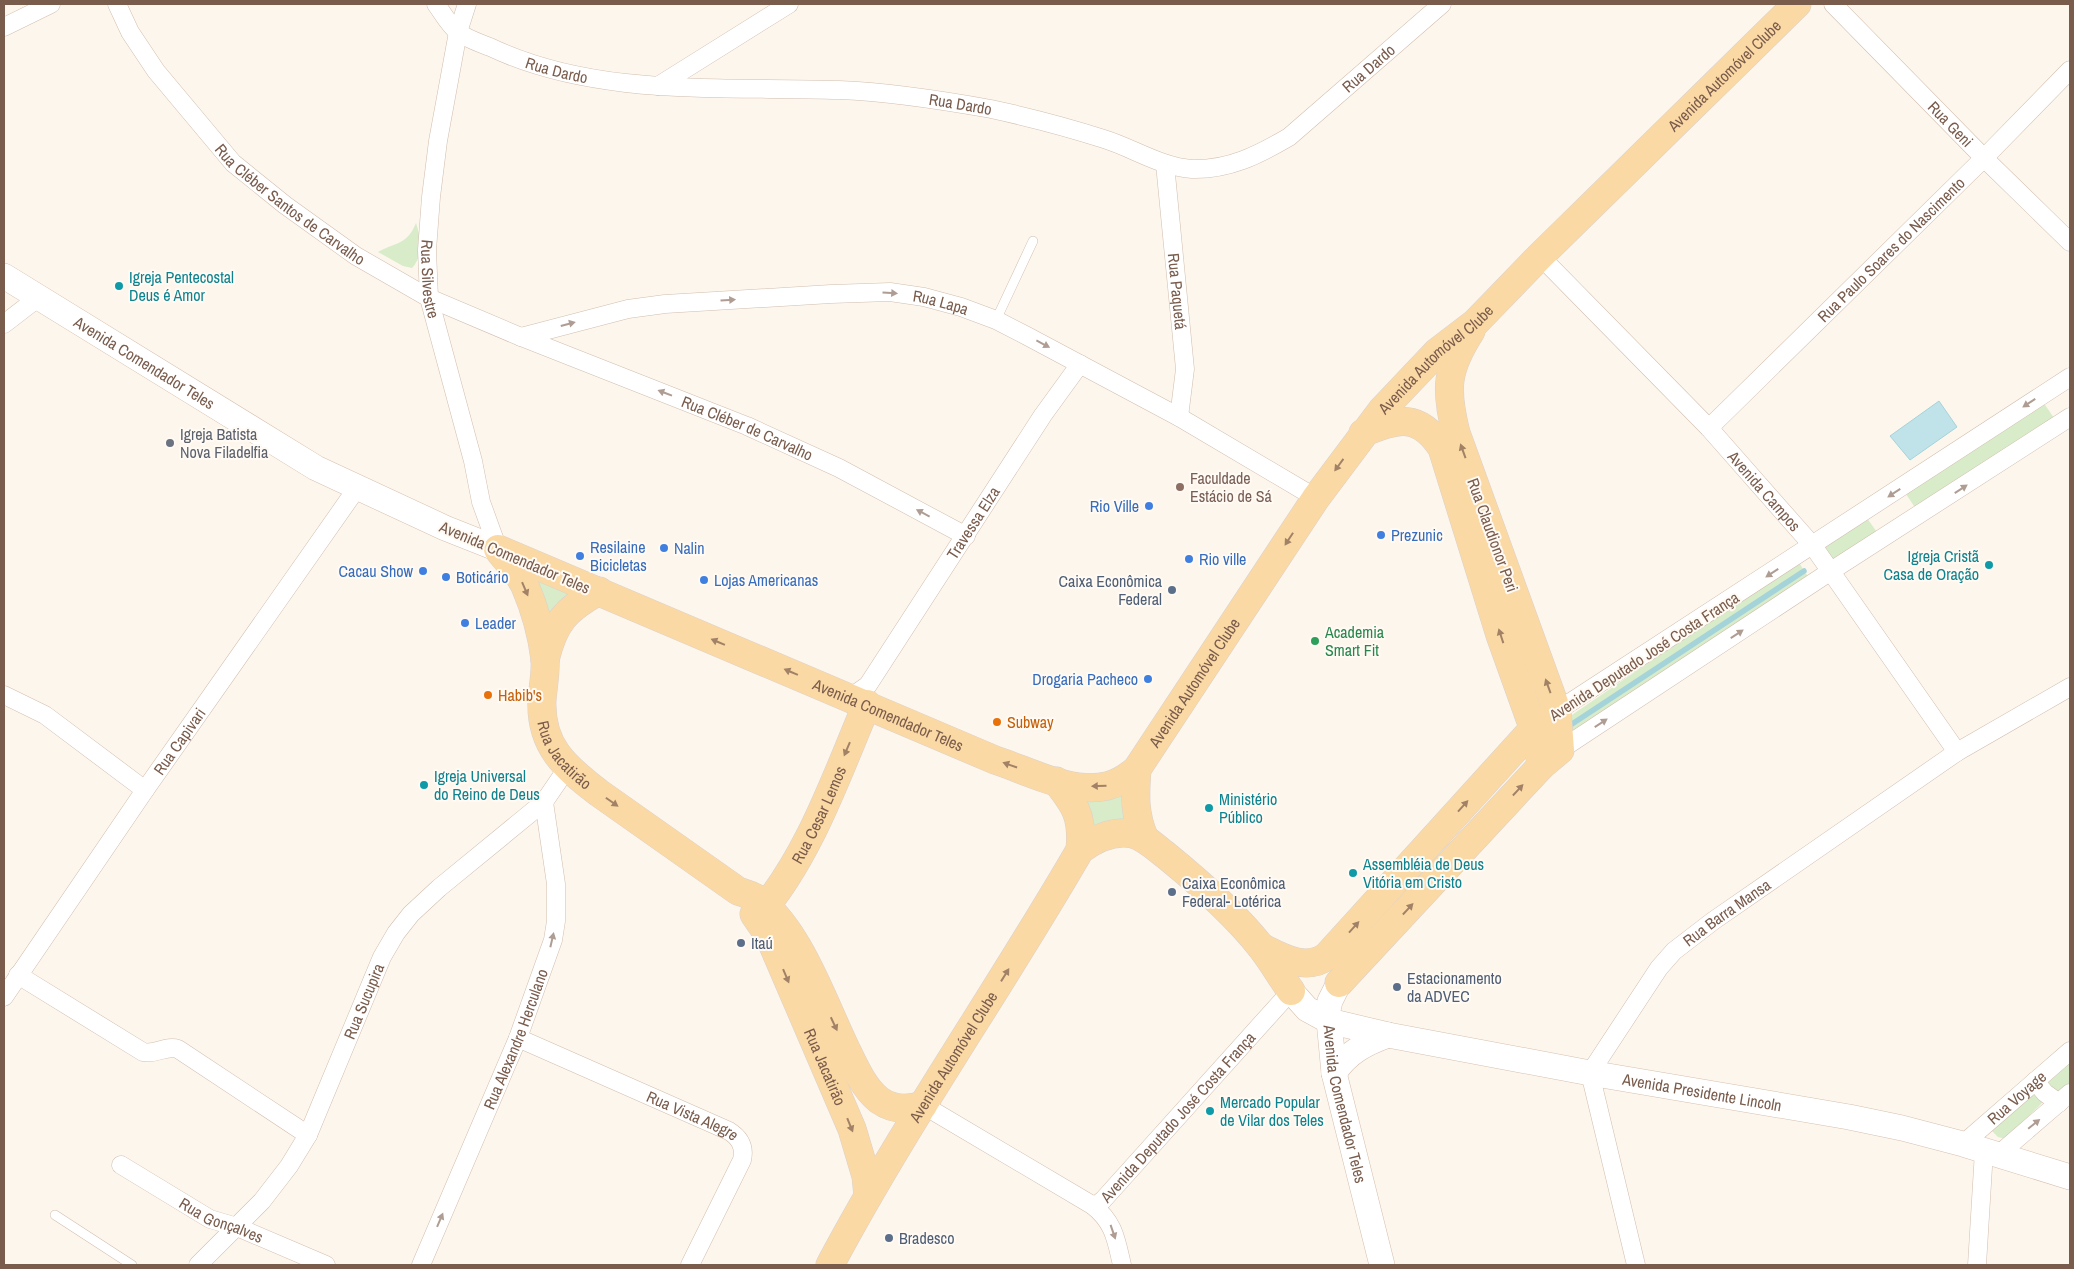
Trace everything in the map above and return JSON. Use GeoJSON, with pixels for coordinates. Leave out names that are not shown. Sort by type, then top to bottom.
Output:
{"type":"FeatureCollection","features":[{"type":"Feature","properties":{"kind":"main road","name":"Avenida Automóvel Clube"},"geometry":{"type":"LineString","coordinates":[[1138,769],[1316,498],[1363,433],[1437,352],[1476,323],[1540,256],[1797,4]]}},
{"type":"Feature","properties":{"kind":"main road","name":"Avenida Comendador Teles"},"geometry":{"type":"LineString","coordinates":[[4,276],[252,430],[316,468],[357,488],[599,591],[862,695],[995,760],[1056,781],[1083,786],[1107,786],[1123,780],[1138,769]]}},
{"type":"Feature","properties":{"kind":"main road","name":"Rua Claudionor Peri"},"geometry":{"type":"LineString","coordinates":[[1476,323],[1463,343],[1450,374],[1449,400],[1460,443],[1557,711],[1551,758]]}},
{"type":"Feature","properties":{"kind":"main road","name":"Rua Claudionor Peri"},"geometry":{"type":"LineString","coordinates":[[1363,433],[1391,422],[1411,422],[1418,424],[1433,434],[1442,448],[1500,636],[1526,710],[1538,741],[1551,758]]}},
{"type":"Feature","properties":{"kind":"main road","name":"Rua Jacatirão"},"geometry":{"type":"LineString","coordinates":[[498,549],[524,584],[532,605],[545,660],[542,707],[544,723],[552,748],[568,768],[599,793],[753,904],[788,932],[802,954],[851,1060],[878,1099],[888,1105],[907,1108],[923,1105]]}},
{"type":"Feature","properties":{"kind":"main road"},"geometry":{"type":"LineString","coordinates":[[545,660],[551,639],[569,610],[599,591]]}},
{"type":"Feature","properties":{"kind":"main road","name":"Rua Cesar Lemos"},"geometry":{"type":"LineString","coordinates":[[753,904],[782,854],[862,695]]}},
{"type":"Feature","properties":{"kind":"main road","name":"Avenida Deputado José Costa França"},"geometry":{"type":"LineString","coordinates":[[1261,947],[1283,957],[1304,963],[1319,961],[1327,956],[1534,728],[1557,711]]}},
{"type":"Feature","properties":{"kind":"main road","name":"Avenida Deputado José Costa França"},"geometry":{"type":"LineString","coordinates":[[1329,1021],[1330,1001],[1339,984],[1551,758]]}},
{"type":"Feature","properties":{"kind":"main road"},"geometry":{"type":"LineString","coordinates":[[1138,769],[1135,796],[1136,814],[1145,839]]}},
{"type":"Feature","properties":{"kind":"main road"},"geometry":{"type":"LineString","coordinates":[[1056,781],[1072,800],[1080,818],[1082,827],[1080,850]]}},
{"type":"Feature","properties":{"kind":"main road","name":"Avenida Comendador Teles"},"geometry":{"type":"LineString","coordinates":[[1080,850],[1091,842],[1111,834],[1134,834],[1145,839],[1208,891],[1261,947],[1291,991],[1307,1009],[1329,1021],[1334,1073],[1382,1265]]}},
{"type":"Feature","properties":{"kind":"main road","name":"Avenida Automóvel Clube"},"geometry":{"type":"LineString","coordinates":[[837,1261],[868,1196],[923,1105],[1038,924],[1080,850]]}},
{"type":"Feature","properties":{"kind":"main road","name":"Rua Jacatirão"},"geometry":{"type":"LineString","coordinates":[[753,904],[769,936],[840,1101],[861,1157],[868,1196]]}},
{"type":"Feature","properties":{"kind":"main road","name":"Avenida Presidente Lincoln"},"geometry":{"type":"LineString","coordinates":[[1329,1021],[1388,1035],[1590,1073],[1849,1117],[1982,1150],[2070,1177]]}},
{"type":"Feature","properties":{"kind":"main road"},"geometry":{"type":"LineString","coordinates":[[1334,1073],[1353,1052],[1371,1041],[1388,1035]]}},
{"type":"Feature","properties":{"kind":"main road"},"geometry":{"type":"LineString","coordinates":[[840,1101],[865,1082]]}},
{"type":"Feature","properties":{"kind":"street"},"geometry":{"type":"LineString","coordinates":[[4,27],[51,4]]}},
{"type":"Feature","properties":{"kind":"street","name":"Rua Cléber Santos de Carvalho"},"geometry":{"type":"LineString","coordinates":[[117,4],[130,32],[156,71],[233,162],[285,206],[356,256],[429,298],[521,337]]}},
{"type":"Feature","properties":{"kind":"street","name":"Rua Dardo"},"geometry":{"type":"LineString","coordinates":[[436,4],[458,32],[513,58],[566,74],[658,86],[842,90],[926,99],[992,110],[1056,125],[1104,139],[1165,164],[1191,168],[1216,168],[1241,162],[1289,137],[1442,4]]}},
{"type":"Feature","properties":{"kind":"street","name":"Rua Silvestre"},"geometry":{"type":"LineString","coordinates":[[467,4],[458,32],[438,141],[427,250],[429,298],[473,461],[481,502],[498,549]]}},
{"type":"Feature","properties":{"kind":"street"},"geometry":{"type":"LineString","coordinates":[[658,86],[790,4]]}},
{"type":"Feature","properties":{"kind":"street","name":"Rua Geni"},"geometry":{"type":"LineString","coordinates":[[1833,4],[1984,158],[2070,242]]}},
{"type":"Feature","properties":{"kind":"street","name":"Rua Paulo Soares do Nascimento"},"geometry":{"type":"LineString","coordinates":[[1709,428],[1984,158],[2070,70]]}},
{"type":"Feature","properties":{"kind":"street","name":"Rua Paquetá"},"geometry":{"type":"LineString","coordinates":[[1165,164],[1185,369],[1180,417]]}},
{"type":"Feature","properties":{"kind":"street","name":"Avenida Campos"},"geometry":{"type":"LineString","coordinates":[[1540,256],[1709,428],[1813,546],[1957,752]]}},
{"type":"Feature","properties":{"kind":"street","name":"Rua Lapa"},"geometry":{"type":"LineString","coordinates":[[521,337],[628,309],[656,305],[890,292],[924,297],[961,307],[996,320],[1180,417],[1316,498]]}},
{"type":"Feature","properties":{"kind":"street"},"geometry":{"type":"LineString","coordinates":[[4,324],[39,297]]}},
{"type":"Feature","properties":{"kind":"street","name":"Rua Cléber de Carvalho"},"geometry":{"type":"LineString","coordinates":[[521,337],[747,426],[839,468],[966,536]]}},
{"type":"Feature","properties":{"kind":"street","name":"Travessa Elza"},"geometry":{"type":"LineString","coordinates":[[862,695],[1044,415],[1080,364]]}},
{"type":"Feature","properties":{"kind":"street","name":"Avenida Deputado José Costa França"},"geometry":{"type":"LineString","coordinates":[[1557,711],[2070,377]]}},
{"type":"Feature","properties":{"kind":"street","name":"Avenida Deputado José Costa França"},"geometry":{"type":"LineString","coordinates":[[1551,758],[1831,571],[2070,417]]}},
{"type":"Feature","properties":{"kind":"street","name":"Rua Capivari"},"geometry":{"type":"LineString","coordinates":[[4,997],[145,790],[357,488]]}},
{"type":"Feature","properties":{"kind":"street","name":"Rua Barra Mansa"},"geometry":{"type":"LineString","coordinates":[[1590,1073],[1644,988],[1674,951],[1713,921],[1957,752],[2070,687]]}},
{"type":"Feature","properties":{"kind":"street"},"geometry":{"type":"LineString","coordinates":[[4,695],[45,715],[145,790]]}},
{"type":"Feature","properties":{"kind":"street","name":"Rua Sucupira"},"geometry":{"type":"LineString","coordinates":[[198,1265],[237,1227],[278,1182],[308,1135],[382,957],[396,933],[411,914],[439,888],[544,802],[568,768]]}},
{"type":"Feature","properties":{"kind":"street","name":"Rua Alexandre Herculano"},"geometry":{"type":"LineString","coordinates":[[421,1265],[518,1038],[553,940],[556,921],[556,884],[544,802]]}},
{"type":"Feature","properties":{"kind":"street"},"geometry":{"type":"LineString","coordinates":[[18,976],[143,1052],[149,1053],[172,1048],[178,1049],[308,1135]]}},
{"type":"Feature","properties":{"kind":"street","name":"Avenida Deputado José Costa França"},"geometry":{"type":"LineString","coordinates":[[923,1105],[1092,1204],[1098,1204],[1291,991]]}},
{"type":"Feature","properties":{"kind":"street","name":"Rua Vista Alegre"},"geometry":{"type":"LineString","coordinates":[[518,1038],[729,1131],[739,1139],[743,1147],[742,1160],[690,1265]]}},
{"type":"Feature","properties":{"kind":"street","name":"Rua Voyage"},"geometry":{"type":"LineString","coordinates":[[1982,1150],[2035,1081],[2070,1051]]}},
{"type":"Feature","properties":{"kind":"street"},"geometry":{"type":"LineString","coordinates":[[1590,1073],[1636,1265]]}},
{"type":"Feature","properties":{"kind":"street"},"geometry":{"type":"LineString","coordinates":[[2035,1081],[2045,1093],[2065,1098]]}},
{"type":"Feature","properties":{"kind":"street","name":"Rua Voyage"},"geometry":{"type":"LineString","coordinates":[[1982,1150],[2065,1098]]}},
{"type":"Feature","properties":{"kind":"street"},"geometry":{"type":"LineString","coordinates":[[1977,1265],[1982,1150]]}},
{"type":"Feature","properties":{"kind":"street","name":"Rua Gonçalves"},"geometry":{"type":"LineString","coordinates":[[121,1165],[198,1213],[237,1227],[326,1265]]}},
{"type":"Feature","properties":{"kind":"street"},"geometry":{"type":"LineString","coordinates":[[1092,1204],[1106,1216],[1111,1225],[1122,1265]]}},
{"type":"Feature","properties":{"kind":"lane"},"geometry":{"type":"LineString","coordinates":[[996,320],[1033,241]]}},
{"type":"Feature","properties":{"kind":"lane"},"geometry":{"type":"LineString","coordinates":[[55,1215],[132,1265]]}},
{"type":"Feature","properties":{"kind":"green space"},"geometry":{"type":"Polygon","coordinates":[[[416,223],[420,247],[418,258],[412,268],[403,266],[378,252],[405,239],[416,223]]]}},
{"type":"Feature","properties":{"kind":"green space"},"geometry":{"type":"Polygon","coordinates":[[[2039,396],[2054,418],[1916,509],[1902,488],[2039,396]]]}},
{"type":"Feature","properties":{"kind":"green space"},"geometry":{"type":"Polygon","coordinates":[[[1864,514],[1879,535],[1836,567],[1820,547],[1864,514]]]}},
{"type":"Feature","properties":{"kind":"green space"},"geometry":{"type":"Polygon","coordinates":[[[1798,561],[1803,569],[1564,729],[1560,723],[1798,561]]]}},
{"type":"Feature","properties":{"kind":"green space"},"geometry":{"type":"Polygon","coordinates":[[[1804,571],[1810,579],[1570,737],[1566,731],[1804,571]]]}},
{"type":"Feature","properties":{"kind":"green space"},"geometry":{"type":"Polygon","coordinates":[[[525,573],[577,594],[552,622],[525,573]]]}},
{"type":"Feature","properties":{"kind":"green space"},"geometry":{"type":"Polygon","coordinates":[[[1126,782],[1134,824],[1086,832],[1086,797],[1126,782]]]}},
{"type":"Feature","properties":{"kind":"green space"},"geometry":{"type":"Polygon","coordinates":[[[2070,1040],[2070,1088],[2066,1085],[2056,1093],[2044,1084],[2057,1057],[2070,1040]]]}},
{"type":"Feature","properties":{"kind":"green space"},"geometry":{"type":"Polygon","coordinates":[[[2028,1083],[2045,1100],[2006,1139],[1998,1137],[1990,1129],[2028,1083]]]}},
{"type":"Feature","properties":{"kind":"water"},"geometry":{"type":"Polygon","coordinates":[[[1939,401],[1957,427],[1910,460],[1890,436],[1939,401]]]}},
{"type":"Feature","properties":{"kind":"waterway"},"geometry":{"type":"LineString","coordinates":[[1566,728],[1804,571]]}},
{"type":"Feature","properties":{"kind":"place","name":"Igreja Pentecostal Deus é Amor"},"geometry":{"type":"Point","coordinates":[119,286]}},
{"type":"Feature","properties":{"kind":"place","name":"Igreja Batista Nova Filadelfia"},"geometry":{"type":"Point","coordinates":[170,443]}},
{"type":"Feature","properties":{"kind":"place","name":"Faculdade Estácio de Sá"},"geometry":{"type":"Point","coordinates":[1180,487]}},
{"type":"Feature","properties":{"kind":"place","name":"Rio Ville"},"geometry":{"type":"Point","coordinates":[1149,506]}},
{"type":"Feature","properties":{"kind":"place","name":"Prezunic"},"geometry":{"type":"Point","coordinates":[1381,535]}},
{"type":"Feature","properties":{"kind":"place","name":"Nalin"},"geometry":{"type":"Point","coordinates":[664,548]}},
{"type":"Feature","properties":{"kind":"place","name":"Resilaine Bicicletas"},"geometry":{"type":"Point","coordinates":[580,556]}},
{"type":"Feature","properties":{"kind":"place","name":"Rio ville"},"geometry":{"type":"Point","coordinates":[1189,559]}},
{"type":"Feature","properties":{"kind":"place","name":"Igreja Cristã Casa de Oração"},"geometry":{"type":"Point","coordinates":[1989,565]}},
{"type":"Feature","properties":{"kind":"place","name":"Cacau Show"},"geometry":{"type":"Point","coordinates":[423,571]}},
{"type":"Feature","properties":{"kind":"place","name":"Boticário"},"geometry":{"type":"Point","coordinates":[446,577]}},
{"type":"Feature","properties":{"kind":"place","name":"Lojas Americanas"},"geometry":{"type":"Point","coordinates":[704,580]}},
{"type":"Feature","properties":{"kind":"place","name":"Caixa Econômica Federal"},"geometry":{"type":"Point","coordinates":[1172,590]}},
{"type":"Feature","properties":{"kind":"place","name":"Leader"},"geometry":{"type":"Point","coordinates":[465,623]}},
{"type":"Feature","properties":{"kind":"place","name":"Academia Smart Fit"},"geometry":{"type":"Point","coordinates":[1315,641]}},
{"type":"Feature","properties":{"kind":"place","name":"Drogaria Pacheco"},"geometry":{"type":"Point","coordinates":[1148,679]}},
{"type":"Feature","properties":{"kind":"place","name":"Habib's"},"geometry":{"type":"Point","coordinates":[488,695]}},
{"type":"Feature","properties":{"kind":"place","name":"Subway"},"geometry":{"type":"Point","coordinates":[997,722]}},
{"type":"Feature","properties":{"kind":"place","name":"Igreja Universal do Reino de Deus"},"geometry":{"type":"Point","coordinates":[424,785]}},
{"type":"Feature","properties":{"kind":"place","name":"Ministério Público"},"geometry":{"type":"Point","coordinates":[1209,808]}},
{"type":"Feature","properties":{"kind":"place","name":"Assembléia de Deus Vitória em Cristo"},"geometry":{"type":"Point","coordinates":[1353,873]}},
{"type":"Feature","properties":{"kind":"place","name":"Caixa Econômica Federal- Lotérica"},"geometry":{"type":"Point","coordinates":[1172,892]}},
{"type":"Feature","properties":{"kind":"place","name":"Itaú"},"geometry":{"type":"Point","coordinates":[741,943]}},
{"type":"Feature","properties":{"kind":"place","name":"Estacionamento da ADVEC"},"geometry":{"type":"Point","coordinates":[1397,987]}},
{"type":"Feature","properties":{"kind":"place","name":"Mercado Popular de Vilar dos Teles"},"geometry":{"type":"Point","coordinates":[1210,1111]}},
{"type":"Feature","properties":{"kind":"place","name":"Bradesco"},"geometry":{"type":"Point","coordinates":[889,1238]}}]}
